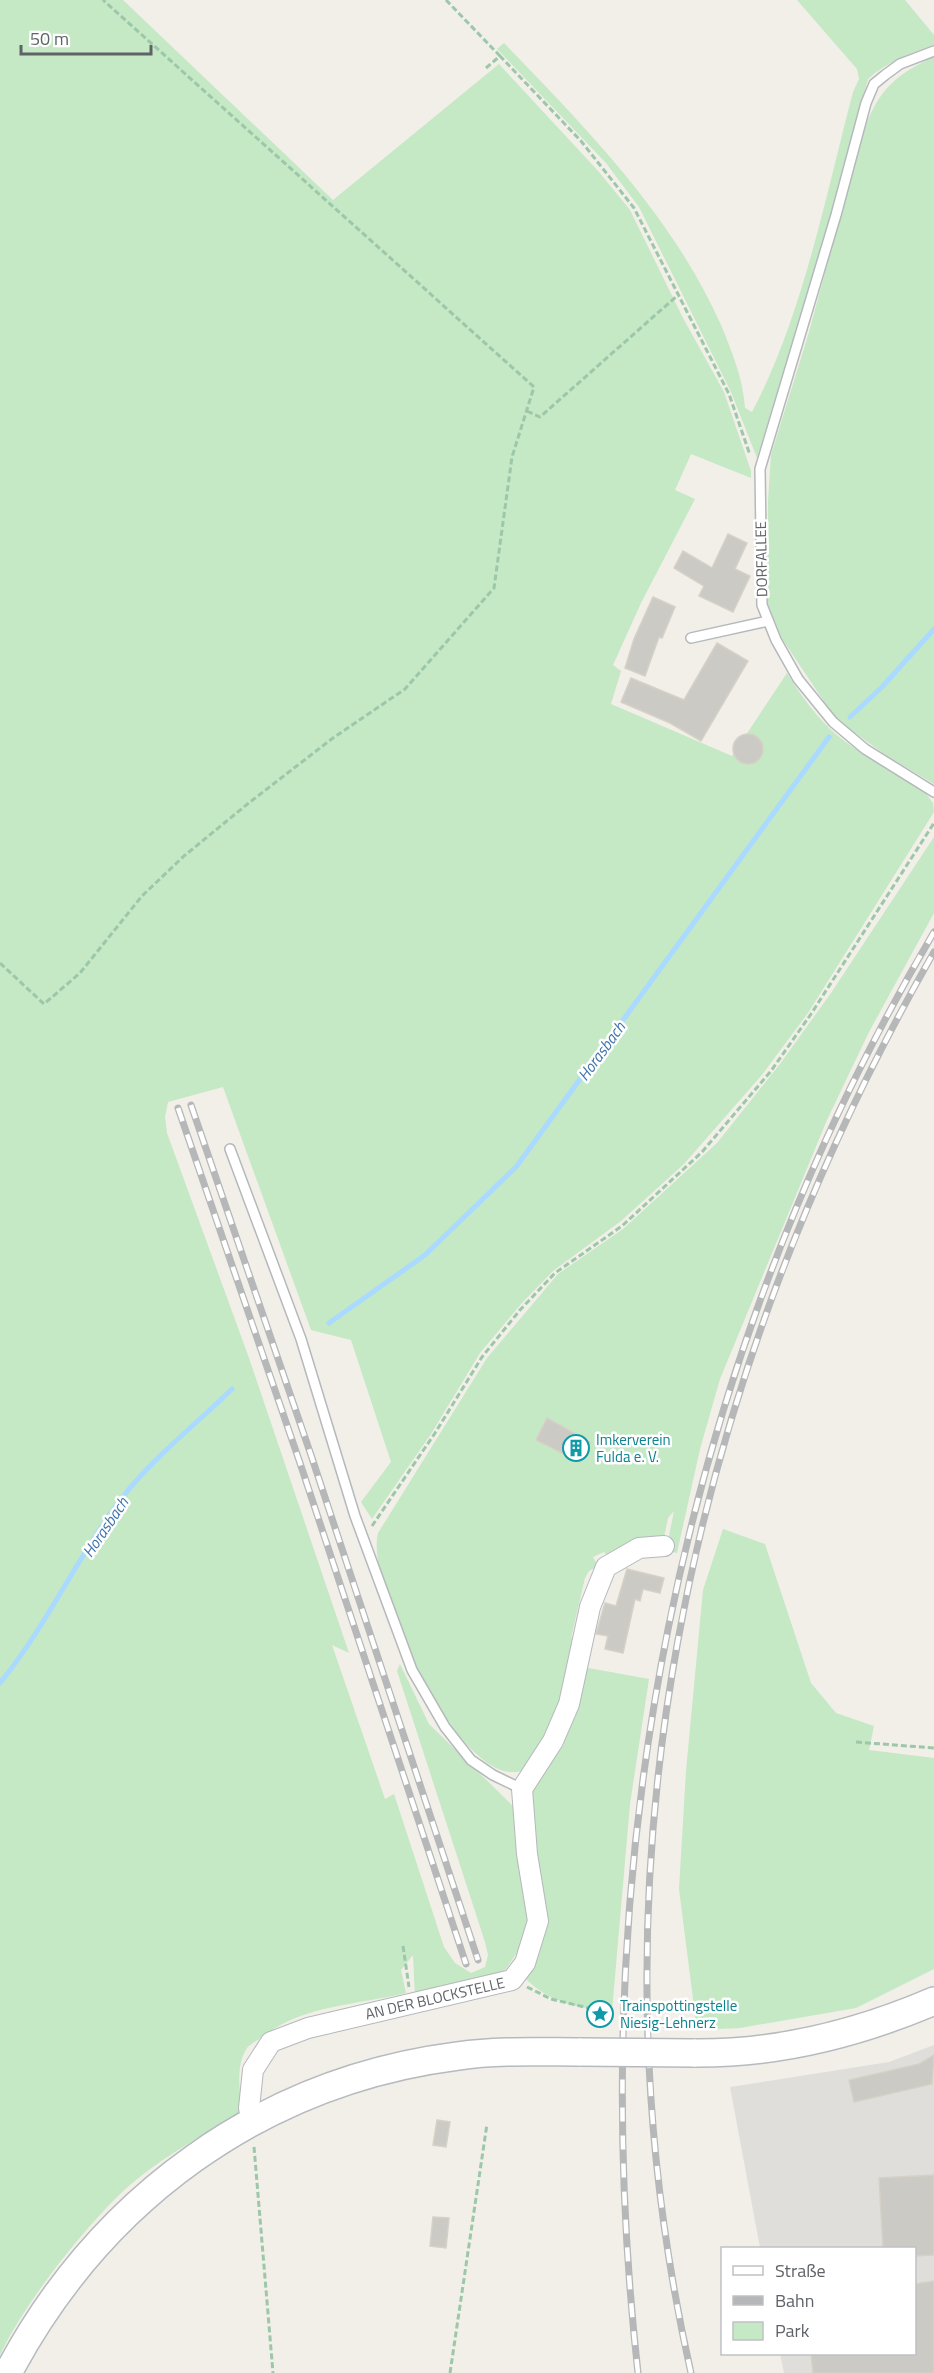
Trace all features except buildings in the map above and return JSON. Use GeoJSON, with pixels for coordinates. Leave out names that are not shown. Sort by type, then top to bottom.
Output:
{"type":"FeatureCollection","features":[{"type":"Feature","properties":{"kind":"main road"},"geometry":{"type":"LineString","coordinates":[[8,2373],[26,2338],[69,2275],[117,2222],[194,2157],[252,2122],[307,2095],[381,2071],[420,2062],[502,2052],[755,2051],[849,2033],[934,2001]]}},
{"type":"Feature","properties":{"kind":"street"},"geometry":{"type":"LineString","coordinates":[[522,1789],[553,1741],[569,1704],[590,1608],[606,1567],[639,1548],[664,1546]]}},
{"type":"Feature","properties":{"kind":"street","name":"AN DER BLOCKSTELLE"},"geometry":{"type":"LineString","coordinates":[[252,2122],[249,2108],[253,2070],[272,2042],[308,2028],[512,1980],[525,1963],[538,1921],[527,1854],[522,1789]]}},
{"type":"Feature","properties":{"kind":"lane","name":"DORFALLEE"},"geometry":{"type":"LineString","coordinates":[[934,51],[900,64],[885,75],[874,84],[866,103],[836,215],[760,469],[762,605],[776,640],[798,679],[833,722],[865,749],[934,792]]}},
{"type":"Feature","properties":{"kind":"lane"},"geometry":{"type":"LineString","coordinates":[[691,638],[768,621]]}},
{"type":"Feature","properties":{"kind":"lane"},"geometry":{"type":"LineString","coordinates":[[230,1149],[301,1339],[364,1538],[412,1670],[445,1727],[471,1760],[493,1775],[522,1789]]}},
{"type":"Feature","properties":{"kind":"path"},"geometry":{"type":"LineString","coordinates":[[0,963],[44,1004],[80,973],[142,896],[184,856],[333,738],[405,689],[494,588],[512,457],[534,387],[103,0]]}},
{"type":"Feature","properties":{"kind":"path"},"geometry":{"type":"LineString","coordinates":[[446,0],[581,141],[634,208],[729,394],[750,454],[760,469]]}},
{"type":"Feature","properties":{"kind":"path"},"geometry":{"type":"LineString","coordinates":[[486,68],[500,56]]}},
{"type":"Feature","properties":{"kind":"path"},"geometry":{"type":"LineString","coordinates":[[527,411],[540,417],[678,295]]}},
{"type":"Feature","properties":{"kind":"path"},"geometry":{"type":"LineString","coordinates":[[364,1538],[435,1433],[482,1357],[520,1310],[555,1272],[622,1226],[702,1152],[771,1071],[811,1014],[934,823]]}},
{"type":"Feature","properties":{"kind":"path"},"geometry":{"type":"LineString","coordinates":[[856,1742],[934,1748]]}},
{"type":"Feature","properties":{"kind":"path"},"geometry":{"type":"LineString","coordinates":[[403,1946],[409,1983],[409,2004]]}},
{"type":"Feature","properties":{"kind":"path"},"geometry":{"type":"LineString","coordinates":[[512,1980],[551,1999],[597,2010]]}},
{"type":"Feature","properties":{"kind":"path"},"geometry":{"type":"LineString","coordinates":[[252,2122],[273,2373]]}},
{"type":"Feature","properties":{"kind":"path"},"geometry":{"type":"LineString","coordinates":[[450,2373],[487,2124]]}},
{"type":"Feature","properties":{"kind":"shaded area"},"geometry":{"type":"Polygon","coordinates":[[[934,2045],[934,2373],[784,2373],[780,2355],[916,2355],[916,2247],[760,2247],[730,2087],[889,2062],[934,2045]]]}},
{"type":"Feature","properties":{"kind":"green space"},"geometry":{"type":"Polygon","coordinates":[[[0,0],[123,0],[333,200],[499,64],[599,172],[630,210],[683,318],[724,392],[751,471],[751,478],[691,454],[675,490],[695,499],[641,603],[613,665],[621,671],[611,704],[732,756],[787,673],[806,702],[829,728],[864,754],[925,792],[933,803],[934,812],[808,1013],[761,1076],[684,1164],[621,1221],[553,1271],[521,1304],[480,1353],[431,1434],[372,1519],[361,1502],[391,1462],[351,1340],[311,1330],[223,1087],[168,1102],[165,1117],[167,1133],[249,1358],[349,1653],[332,1645],[385,1799],[394,1794],[444,1947],[455,1963],[471,1973],[485,1967],[488,1955],[485,1942],[397,1671],[400,1664],[429,1724],[514,1807],[531,1916],[524,1942],[506,1969],[496,1975],[415,1997],[413,1955],[401,1970],[406,1993],[312,2012],[294,2018],[250,2045],[243,2055],[240,2071],[242,2112],[161,2161],[117,2197],[85,2231],[52,2272],[23,2314],[0,2355],[0,0]]]}},
{"type":"Feature","properties":{"kind":"green space"},"geometry":{"type":"Polygon","coordinates":[[[797,0],[905,0],[934,35],[934,45],[891,63],[868,79],[809,291],[757,458],[731,392],[639,207],[606,163],[497,49],[504,43],[596,141],[653,210],[701,285],[721,325],[733,355],[745,408],[752,412],[770,375],[799,297],[853,92],[859,79],[857,69],[797,0]]]}},
{"type":"Feature","properties":{"kind":"green space"},"geometry":{"type":"Polygon","coordinates":[[[934,57],[934,784],[884,754],[835,718],[781,637],[768,604],[768,501],[771,455],[809,332],[863,132],[875,105],[890,86],[908,70],[934,57]]]}},
{"type":"Feature","properties":{"kind":"green space"},"geometry":{"type":"Polygon","coordinates":[[[934,837],[934,913],[869,1032],[827,1120],[720,1379],[700,1449],[677,1553],[666,1551],[674,1511],[668,1518],[663,1542],[609,1558],[604,1552],[593,1557],[598,1566],[589,1571],[585,1578],[571,1638],[580,1640],[568,1690],[561,1711],[535,1763],[527,1770],[510,1772],[487,1763],[463,1740],[439,1708],[417,1670],[385,1591],[378,1557],[378,1533],[487,1358],[558,1274],[623,1229],[717,1143],[780,1064],[831,993],[934,837]]]}},
{"type":"Feature","properties":{"kind":"green space"},"geometry":{"type":"Polygon","coordinates":[[[723,1529],[765,1544],[811,1683],[836,1713],[874,1726],[869,1750],[934,1758],[934,1969],[856,2008],[740,2028],[697,2030],[679,1889],[686,1771],[703,1590],[723,1529]]]}},
{"type":"Feature","properties":{"kind":"green space"},"geometry":{"type":"Polygon","coordinates":[[[583,1667],[649,1679],[630,1804],[612,2011],[565,2003],[543,1993],[524,1977],[527,1966],[532,1789],[563,1746],[583,1667]]]}},
{"type":"Feature","properties":{"kind":"waterway","name":"Horasbach"},"geometry":{"type":"LineString","coordinates":[[850,717],[882,687],[934,629]]}},
{"type":"Feature","properties":{"kind":"waterway","name":"Horasbach"},"geometry":{"type":"LineString","coordinates":[[329,1323],[425,1255],[516,1167],[829,737]]}},
{"type":"Feature","properties":{"kind":"waterway","name":"Horasbach"},"geometry":{"type":"LineString","coordinates":[[0,1683],[31,1641],[98,1531],[126,1493],[154,1462],[232,1389]]}},
{"type":"Feature","properties":{"kind":"railway"},"geometry":{"type":"LineString","coordinates":[[638,2373],[624,2184],[624,1997],[639,1811],[668,1628],[712,1448],[771,1271],[845,1099],[934,932]]}},
{"type":"Feature","properties":{"kind":"railway"},"geometry":{"type":"LineString","coordinates":[[691,2373],[659,2188],[647,2004],[654,1822],[678,1641],[719,1463],[776,1288],[848,1117],[934,952]]}},
{"type":"Feature","properties":{"kind":"railway"},"geometry":{"type":"LineString","coordinates":[[191,1105],[312,1458],[478,1960]]}},
{"type":"Feature","properties":{"kind":"railway"},"geometry":{"type":"LineString","coordinates":[[178,1108],[300,1463],[466,1964]]}},
{"type":"Feature","properties":{"kind":"place","name":"Imkerverein Fulda e. V."},"geometry":{"type":"Point","coordinates":[576,1448]}},
{"type":"Feature","properties":{"kind":"place","name":"Trainspottingstelle Niesig-Lehnerz"},"geometry":{"type":"Point","coordinates":[600,2014]}}]}
